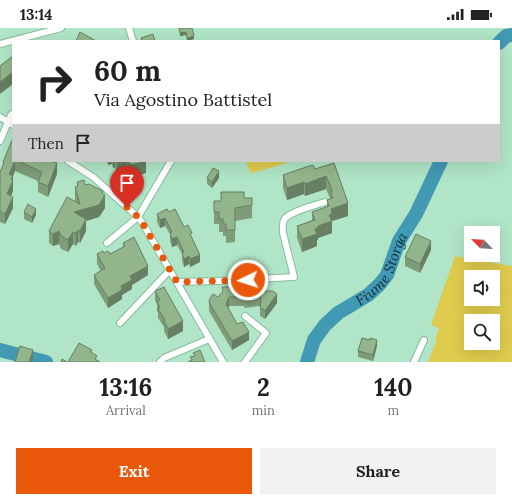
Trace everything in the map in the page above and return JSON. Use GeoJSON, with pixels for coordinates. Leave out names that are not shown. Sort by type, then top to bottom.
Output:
{"type":"FeatureCollection","features":[{"type":"Feature","properties":{"kind":"street"},"geometry":{"type":"LineString","coordinates":[[15,40],[61,28]]}},
{"type":"Feature","properties":{"kind":"street"},"geometry":{"type":"LineString","coordinates":[[129,28],[132,40]]}},
{"type":"Feature","properties":{"kind":"street"},"geometry":{"type":"LineString","coordinates":[[0,44],[12,41]]}},
{"type":"Feature","properties":{"kind":"street"},"geometry":{"type":"LineString","coordinates":[[0,141],[11,124],[12,114]]}},
{"type":"Feature","properties":{"kind":"street"},"geometry":{"type":"LineString","coordinates":[[0,117],[11,124]]}},
{"type":"Feature","properties":{"kind":"street"},"geometry":{"type":"LineString","coordinates":[[70,162],[93,177],[138,217],[223,362]]}},
{"type":"Feature","properties":{"kind":"street"},"geometry":{"type":"LineString","coordinates":[[107,243],[138,217],[170,162]]}},
{"type":"Feature","properties":{"kind":"street"},"geometry":{"type":"LineString","coordinates":[[177,282],[294,277],[283,233],[284,220],[292,214],[325,202]]}},
{"type":"Feature","properties":{"kind":"street"},"geometry":{"type":"LineString","coordinates":[[120,323],[170,270]]}},
{"type":"Feature","properties":{"kind":"street"},"geometry":{"type":"LineString","coordinates":[[245,316],[266,333],[245,362]]}},
{"type":"Feature","properties":{"kind":"street"},"geometry":{"type":"LineString","coordinates":[[160,362],[164,358],[209,338]]}},
{"type":"Feature","properties":{"kind":"street"},"geometry":{"type":"LineString","coordinates":[[414,362],[424,340]]}},
{"type":"Feature","properties":{"kind":"shaded area"},"geometry":{"type":"Polygon","coordinates":[[[246,162],[288,162],[252,173],[250,172],[246,162]]]}},
{"type":"Feature","properties":{"kind":"shaded area"},"geometry":{"type":"Polygon","coordinates":[[[455,256],[464,258],[464,262],[489,262],[512,266],[512,362],[428,362],[437,339],[435,339],[439,328],[431,325],[455,256]]]}},
{"type":"Feature","properties":{"kind":"building"},"geometry":{"type":"Polygon","coordinates":[[[179,28],[192,28],[194,36],[187,38],[186,32],[180,33],[179,28]]]}},
{"type":"Feature","properties":{"kind":"building"},"geometry":{"type":"Polygon","coordinates":[[[80,32],[94,40],[76,40],[80,32]]]}},
{"type":"Feature","properties":{"kind":"building"},"geometry":{"type":"Polygon","coordinates":[[[153,34],[155,40],[142,40],[141,38],[153,34]]]}},
{"type":"Feature","properties":{"kind":"building"},"geometry":{"type":"Polygon","coordinates":[[[12,57],[12,73],[0,82],[0,66],[12,57]]]}},
{"type":"Feature","properties":{"kind":"building"},"geometry":{"type":"Polygon","coordinates":[[[12,140],[12,162],[15,162],[9,174],[13,176],[11,179],[13,180],[7,194],[13,197],[5,214],[0,211],[0,172],[4,163],[3,162],[12,140]]]}},
{"type":"Feature","properties":{"kind":"building"},"geometry":{"type":"Polygon","coordinates":[[[20,162],[57,163],[48,186],[38,182],[42,172],[20,162]]]}},
{"type":"Feature","properties":{"kind":"building"},"geometry":{"type":"Polygon","coordinates":[[[128,162],[142,162],[131,165],[128,162]]]}},
{"type":"Feature","properties":{"kind":"building"},"geometry":{"type":"Polygon","coordinates":[[[334,163],[348,203],[331,209],[332,214],[329,215],[332,221],[318,226],[318,228],[315,229],[317,234],[302,239],[297,226],[315,220],[312,212],[329,206],[327,200],[333,198],[331,187],[326,176],[305,184],[304,182],[287,188],[283,175],[313,165],[315,169],[334,163]]]}},
{"type":"Feature","properties":{"kind":"building"},"geometry":{"type":"Polygon","coordinates":[[[213,168],[219,171],[212,182],[207,178],[213,168]]]}},
{"type":"Feature","properties":{"kind":"building"},"geometry":{"type":"Polygon","coordinates":[[[84,180],[85,185],[89,184],[103,191],[102,193],[105,195],[99,205],[74,212],[86,219],[80,231],[78,230],[76,233],[73,232],[68,240],[61,236],[59,231],[53,234],[49,231],[67,197],[80,204],[75,187],[78,186],[77,182],[84,180]]]}},
{"type":"Feature","properties":{"kind":"building"},"geometry":{"type":"Polygon","coordinates":[[[221,192],[244,192],[244,198],[252,198],[252,205],[235,208],[235,230],[226,230],[226,224],[223,224],[223,219],[219,219],[219,212],[214,212],[214,201],[221,201],[221,192]]]}},
{"type":"Feature","properties":{"kind":"building"},"geometry":{"type":"Polygon","coordinates":[[[28,204],[36,209],[32,217],[24,212],[28,204]]]}},
{"type":"Feature","properties":{"kind":"building"},"geometry":{"type":"Polygon","coordinates":[[[167,209],[169,212],[175,209],[184,227],[188,225],[192,233],[190,234],[200,255],[190,259],[189,256],[184,259],[182,253],[184,252],[177,237],[172,239],[170,233],[172,232],[165,218],[160,220],[157,214],[167,209]]]}},
{"type":"Feature","properties":{"kind":"building"},"geometry":{"type":"Polygon","coordinates":[[[416,234],[431,241],[420,264],[405,257],[416,234]]]}},
{"type":"Feature","properties":{"kind":"building"},"geometry":{"type":"Polygon","coordinates":[[[134,237],[148,266],[130,276],[132,280],[121,286],[122,290],[108,298],[94,275],[105,268],[97,254],[103,251],[104,253],[108,251],[110,254],[125,246],[123,243],[134,237]]]}},
{"type":"Feature","properties":{"kind":"building"},"geometry":{"type":"Polygon","coordinates":[[[258,286],[258,291],[273,291],[277,294],[265,311],[260,307],[261,297],[244,299],[244,297],[229,297],[226,304],[237,324],[243,322],[249,332],[232,341],[209,302],[210,298],[213,294],[218,297],[223,291],[222,287],[258,286]]]}},
{"type":"Feature","properties":{"kind":"building"},"geometry":{"type":"Polygon","coordinates":[[[164,287],[183,321],[168,329],[164,321],[165,320],[158,309],[160,308],[157,301],[160,300],[155,291],[164,287]]]}},
{"type":"Feature","properties":{"kind":"building"},"geometry":{"type":"Polygon","coordinates":[[[362,338],[377,340],[373,355],[358,351],[362,338]]]}},
{"type":"Feature","properties":{"kind":"building"},"geometry":{"type":"Polygon","coordinates":[[[79,343],[92,350],[91,352],[97,356],[95,359],[100,362],[68,362],[79,343]]]}},
{"type":"Feature","properties":{"kind":"building"},"geometry":{"type":"Polygon","coordinates":[[[20,346],[33,350],[29,362],[15,362],[20,346]]]}},
{"type":"Feature","properties":{"kind":"building"},"geometry":{"type":"Polygon","coordinates":[[[200,350],[205,362],[188,362],[192,360],[190,357],[195,356],[193,353],[200,350]]]}},
{"type":"Feature","properties":{"kind":"waterway","name":"Fiume Storga"},"geometry":{"type":"LineString","coordinates":[[500,42],[506,36],[512,35]]}},
{"type":"Feature","properties":{"kind":"waterway","name":"Fiume Storga"},"geometry":{"type":"LineString","coordinates":[[307,362],[314,340],[325,325],[338,313],[368,295],[387,275],[399,241],[416,214],[441,162]]}},
{"type":"Feature","properties":{"kind":"waterway","name":"Fiume Storga"},"geometry":{"type":"LineString","coordinates":[[0,350],[46,362]]}},
{"type":"Feature","properties":{"kind":"route"},"geometry":{"type":"LineString","coordinates":[[127,207],[143,224],[177,282],[248,280]]}}]}
